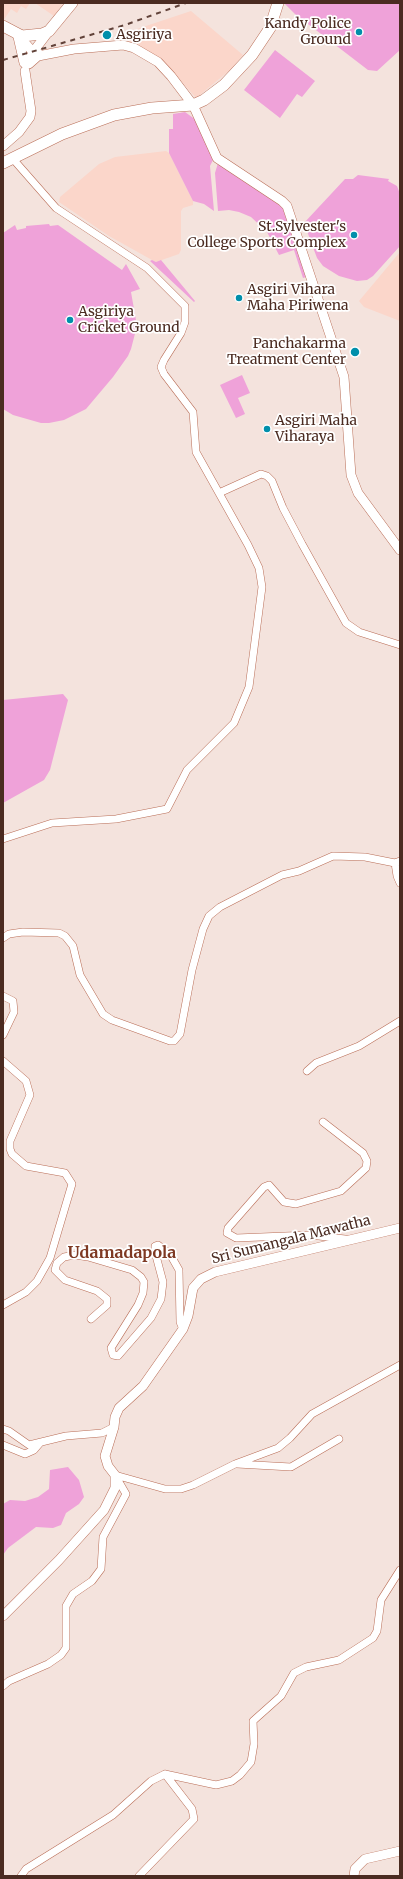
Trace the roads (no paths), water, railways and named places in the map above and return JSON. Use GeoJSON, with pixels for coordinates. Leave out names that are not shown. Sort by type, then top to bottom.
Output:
{"type":"FeatureCollection","features":[{"type":"Feature","properties":{"kind":"main road"},"geometry":{"type":"LineString","coordinates":[[3,26],[22,35],[36,36],[49,31],[72,3]]}},
{"type":"Feature","properties":{"kind":"main road"},"geometry":{"type":"LineString","coordinates":[[8,161],[62,134],[114,115],[152,108],[193,105],[212,95],[244,64],[270,28],[278,3]]}},
{"type":"Feature","properties":{"kind":"street"},"geometry":{"type":"LineString","coordinates":[[26,67],[33,52],[49,31]]}},
{"type":"Feature","properties":{"kind":"street"},"geometry":{"type":"LineString","coordinates":[[49,31],[46,48],[50,51],[56,52]]}},
{"type":"Feature","properties":{"kind":"street"},"geometry":{"type":"LineString","coordinates":[[22,35],[33,52],[46,55]]}},
{"type":"Feature","properties":{"kind":"street"},"geometry":{"type":"LineString","coordinates":[[3,146],[19,132],[30,117],[31,111],[22,35]]}},
{"type":"Feature","properties":{"kind":"street"},"geometry":{"type":"LineString","coordinates":[[26,67],[35,57],[56,52],[123,45],[134,48],[158,62],[171,76],[193,105],[217,158],[277,196],[287,206],[344,377],[351,475],[358,493],[400,550]]}},
{"type":"Feature","properties":{"kind":"street"},"geometry":{"type":"LineString","coordinates":[[3,839],[52,823],[116,820],[167,809],[187,770],[234,723],[249,687],[262,587],[259,568],[196,452],[193,412],[164,374],[161,367],[181,333],[185,322],[185,306],[147,268],[56,208],[8,161]]}},
{"type":"Feature","properties":{"kind":"street"},"geometry":{"type":"LineString","coordinates":[[219,493],[261,474],[267,476],[272,481],[299,538],[346,623],[359,632],[400,645]]}},
{"type":"Feature","properties":{"kind":"street"},"geometry":{"type":"LineString","coordinates":[[3,938],[9,934],[23,932],[58,933],[64,936],[73,946],[80,975],[103,1014],[112,1020],[170,1041],[174,1040],[180,1034],[192,970],[203,929],[209,916],[220,907],[282,875],[299,871],[332,856],[365,857],[398,862],[397,876],[400,883]]}},
{"type":"Feature","properties":{"kind":"street"},"geometry":{"type":"LineString","coordinates":[[3,996],[13,1001],[14,1012],[3,1035]]}},
{"type":"Feature","properties":{"kind":"street"},"geometry":{"type":"LineString","coordinates":[[307,1071],[316,1063],[359,1046],[400,1021]]}},
{"type":"Feature","properties":{"kind":"street"},"geometry":{"type":"LineString","coordinates":[[3,1061],[26,1081],[30,1095],[10,1141],[10,1149],[12,1154],[26,1166],[65,1173],[72,1184],[50,1258],[37,1281],[26,1292],[3,1305]]}},
{"type":"Feature","properties":{"kind":"street"},"geometry":{"type":"LineString","coordinates":[[323,1122],[363,1153],[367,1161],[366,1168],[341,1191],[296,1204],[284,1202],[269,1185],[264,1187],[228,1228],[227,1233],[236,1238],[310,1236],[349,1240]]}},
{"type":"Feature","properties":{"kind":"street","name":"Sri Sumangala Mawatha"},"geometry":{"type":"LineString","coordinates":[[115,1475],[108,1466],[105,1456],[114,1426],[115,1417],[119,1408],[143,1386],[154,1373],[183,1329],[188,1316],[193,1288],[200,1279],[215,1272],[400,1228]]}},
{"type":"Feature","properties":{"kind":"street"},"geometry":{"type":"LineString","coordinates":[[91,1319],[107,1305],[107,1299],[97,1291],[65,1280],[55,1270],[57,1263],[64,1257],[74,1255],[88,1257],[132,1270],[141,1277],[144,1282],[143,1293],[138,1305],[111,1348],[113,1355],[118,1356],[151,1318],[161,1299],[163,1282],[155,1252],[155,1246],[158,1245],[170,1254],[179,1270],[180,1322],[183,1329]]}},
{"type":"Feature","properties":{"kind":"street"},"geometry":{"type":"LineString","coordinates":[[115,1475],[165,1489],[181,1489],[193,1485],[235,1464],[278,1448],[290,1438],[312,1414],[400,1365]]}},
{"type":"Feature","properties":{"kind":"street"},"geometry":{"type":"LineString","coordinates":[[3,1429],[9,1431],[29,1445],[66,1436],[102,1433],[114,1426]]}},
{"type":"Feature","properties":{"kind":"street"},"geometry":{"type":"LineString","coordinates":[[235,1464],[290,1467],[339,1439]]}},
{"type":"Feature","properties":{"kind":"street"},"geometry":{"type":"LineString","coordinates":[[3,1445],[25,1454],[34,1450],[40,1443]]}},
{"type":"Feature","properties":{"kind":"street"},"geometry":{"type":"LineString","coordinates":[[3,1616],[59,1560],[104,1510],[115,1488],[115,1475]]}},
{"type":"Feature","properties":{"kind":"street"},"geometry":{"type":"LineString","coordinates":[[3,1686],[9,1681],[48,1664],[61,1655],[66,1648],[66,1606],[73,1594],[92,1581],[101,1569],[103,1537],[126,1494],[115,1475]]}},
{"type":"Feature","properties":{"kind":"street"},"geometry":{"type":"LineString","coordinates":[[21,1876],[26,1869],[113,1815],[151,1782],[165,1774],[216,1785],[232,1781],[240,1775],[251,1762],[254,1744],[253,1721],[281,1696],[294,1673],[306,1667],[338,1660],[373,1638],[377,1631],[381,1600],[400,1570]]}},
{"type":"Feature","properties":{"kind":"street"},"geometry":{"type":"LineString","coordinates":[[139,1876],[194,1819],[192,1809],[165,1774]]}},
{"type":"Feature","properties":{"kind":"street"},"geometry":{"type":"LineString","coordinates":[[354,1876],[355,1869],[366,1859],[400,1850]]}},
{"type":"Feature","properties":{"kind":"railway"},"geometry":{"type":"LineString","coordinates":[[3,60],[125,25],[186,3]]}},
{"type":"Feature","properties":{"kind":"place","name":"Kandy Police Ground"},"geometry":{"type":"Point","coordinates":[359,32]}},
{"type":"Feature","properties":{"kind":"place","name":"Asgiriya"},"geometry":{"type":"Point","coordinates":[107,35]}},
{"type":"Feature","properties":{"kind":"place","name":"St.Sylvester's College Sports Complex"},"geometry":{"type":"Point","coordinates":[354,235]}},
{"type":"Feature","properties":{"kind":"place","name":"Asgiri Vihara Maha Piriwena"},"geometry":{"type":"Point","coordinates":[239,298]}},
{"type":"Feature","properties":{"kind":"place","name":"Asgiriya Cricket Ground"},"geometry":{"type":"Point","coordinates":[70,320]}},
{"type":"Feature","properties":{"kind":"place","name":"Panchakarma Treatment Center"},"geometry":{"type":"Point","coordinates":[355,352]}},
{"type":"Feature","properties":{"kind":"place","name":"Asgiri Maha Viharaya"},"geometry":{"type":"Point","coordinates":[267,429]}},
{"type":"Feature","properties":{"kind":"district","name":"Udamadapola"},"geometry":{"type":"Point","coordinates":[122,1253]}}]}
